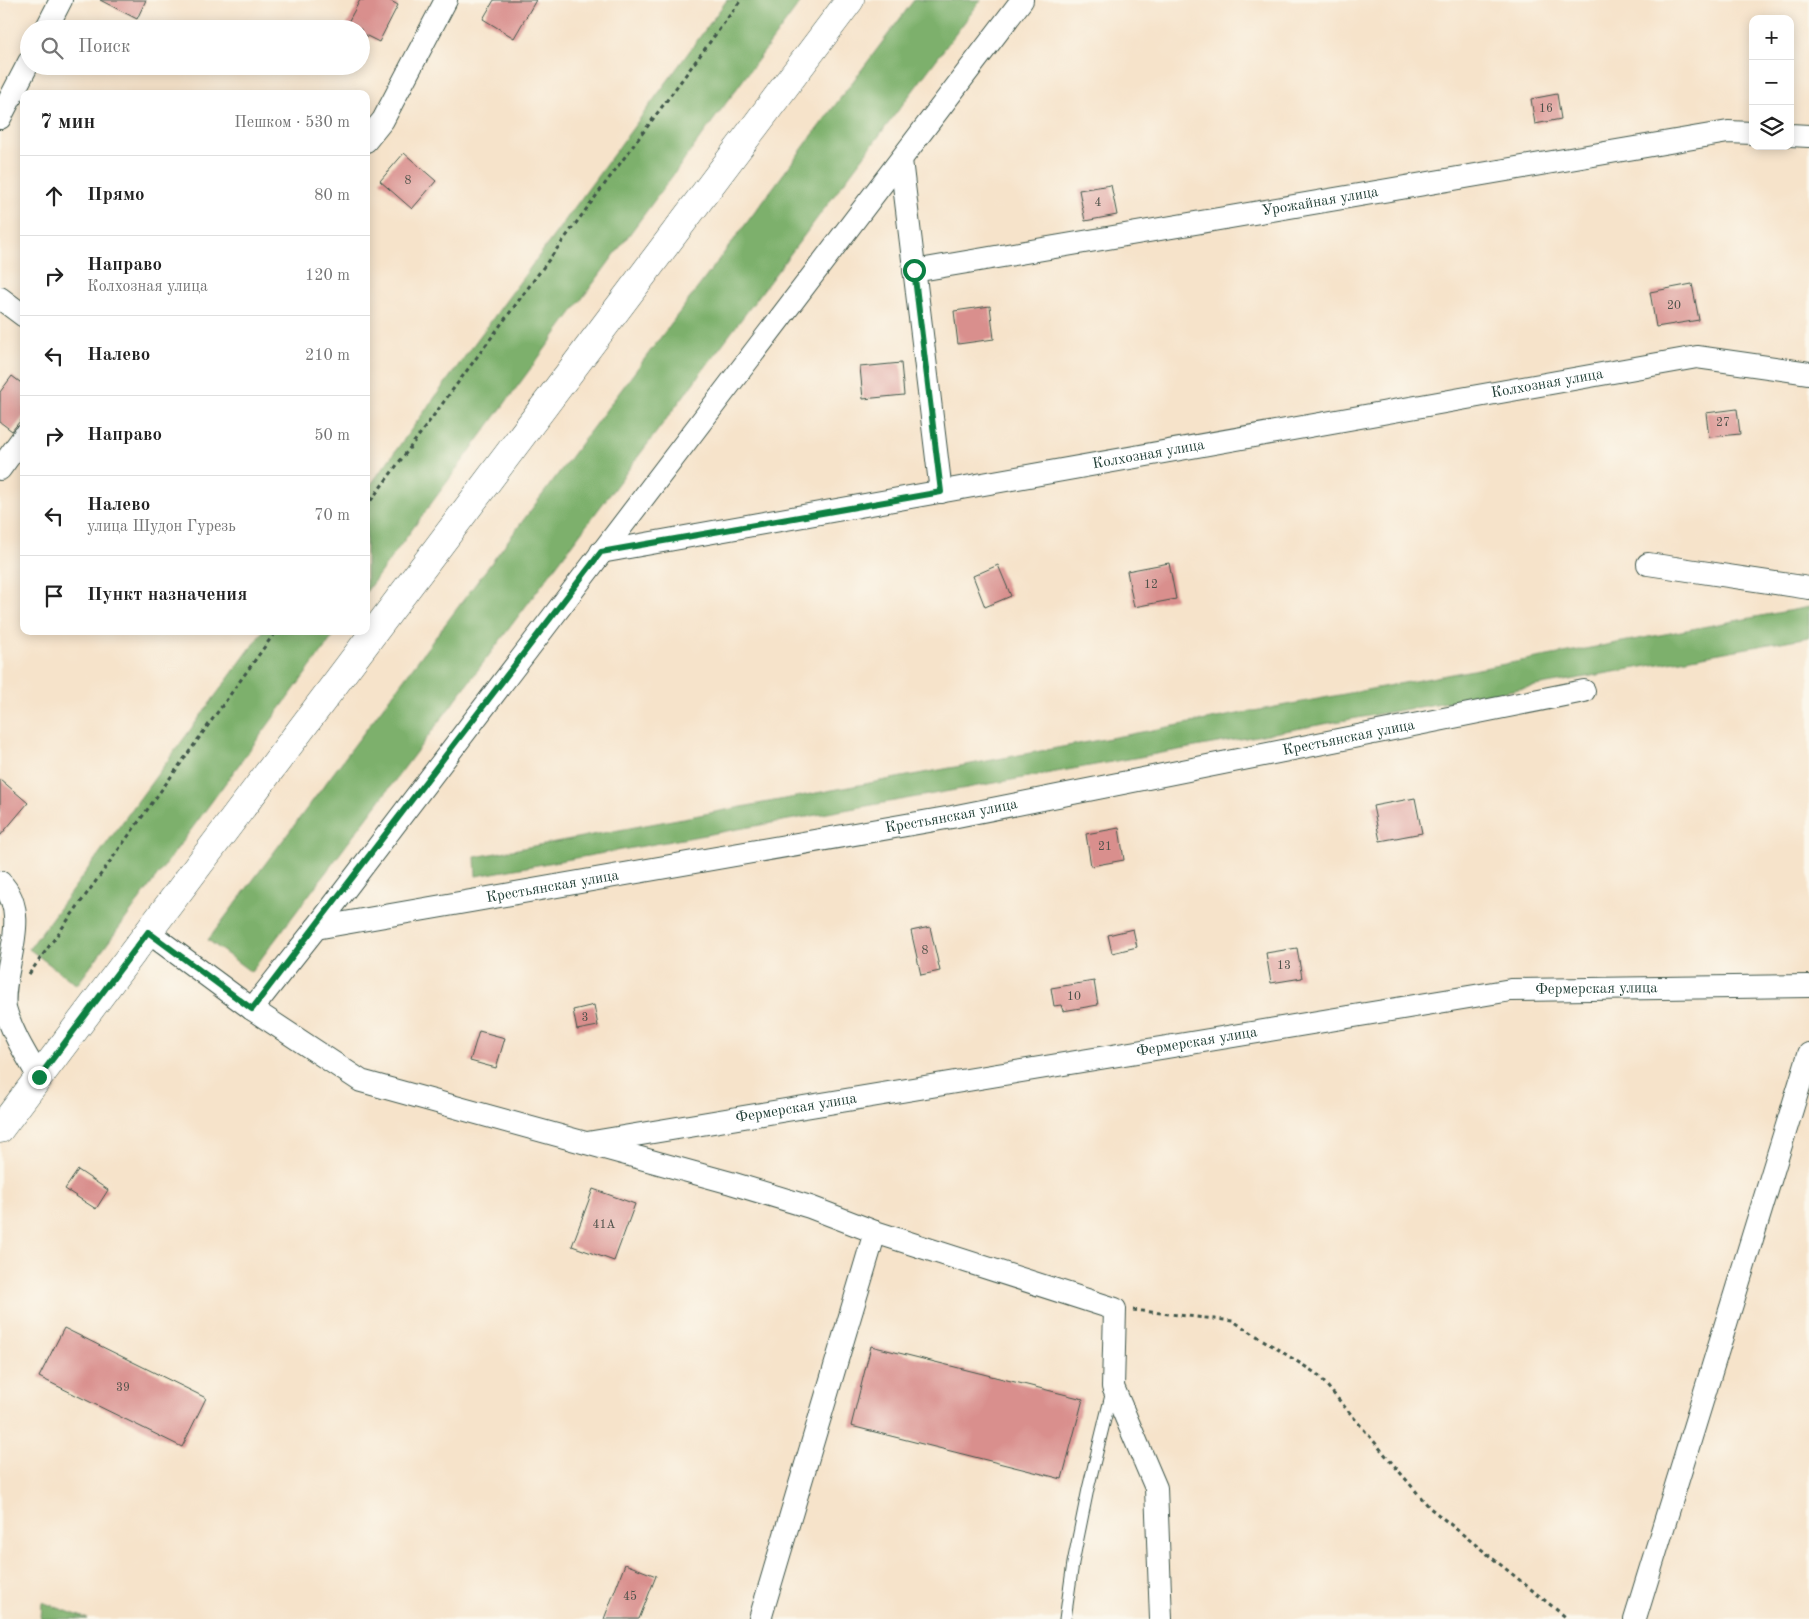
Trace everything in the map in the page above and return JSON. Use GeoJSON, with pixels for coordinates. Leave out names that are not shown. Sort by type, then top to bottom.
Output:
{"type":"FeatureCollection","features":[{"type":"Feature","properties":{"kind":"street"},"geometry":{"type":"LineString","coordinates":[[51,20],[61,0]]}},
{"type":"Feature","properties":{"kind":"street"},"geometry":{"type":"LineString","coordinates":[[370,136],[383,120],[446,0]]}},
{"type":"Feature","properties":{"kind":"street"},"geometry":{"type":"LineString","coordinates":[[0,1128],[850,0]]}},
{"type":"Feature","properties":{"kind":"street"},"geometry":{"type":"LineString","coordinates":[[252,1009],[316,928],[1022,0]]}},
{"type":"Feature","properties":{"kind":"street"},"geometry":{"type":"LineString","coordinates":[[0,118],[22,75]]}},
{"type":"Feature","properties":{"kind":"street","name":"Урожайная улица"},"geometry":{"type":"LineString","coordinates":[[914,270],[1728,132],[1749,133]]}},
{"type":"Feature","properties":{"kind":"street"},"geometry":{"type":"LineString","coordinates":[[1794,135],[1809,136]]}},
{"type":"Feature","properties":{"kind":"street"},"geometry":{"type":"LineString","coordinates":[[901,160],[941,492]]}},
{"type":"Feature","properties":{"kind":"street"},"geometry":{"type":"LineString","coordinates":[[0,298],[20,313]]}},
{"type":"Feature","properties":{"kind":"street","name":"Колхозная улица"},"geometry":{"type":"LineString","coordinates":[[601,552],[1697,357],[1809,373]]}},
{"type":"Feature","properties":{"kind":"street"},"geometry":{"type":"LineString","coordinates":[[0,469],[20,442]]}},
{"type":"Feature","properties":{"kind":"street"},"geometry":{"type":"LineString","coordinates":[[1648,564],[1809,588]]}},
{"type":"Feature","properties":{"kind":"street","name":"Крестьянская улица"},"geometry":{"type":"LineString","coordinates":[[316,928],[952,817],[1584,690]]}},
{"type":"Feature","properties":{"kind":"street"},"geometry":{"type":"LineString","coordinates":[[0,882],[5,888],[14,912],[13,940],[5,982],[5,1007],[19,1044],[39,1077]]}},
{"type":"Feature","properties":{"kind":"street"},"geometry":{"type":"LineString","coordinates":[[148,932],[252,1009],[361,1081],[731,1183],[810,1207],[875,1232],[1115,1309],[1113,1387],[1156,1488],[1161,1619]]}},
{"type":"Feature","properties":{"kind":"street","name":"Фермерская улица"},"geometry":{"type":"LineString","coordinates":[[587,1144],[1511,990],[1809,986]]}},
{"type":"Feature","properties":{"kind":"street"},"geometry":{"type":"LineString","coordinates":[[1635,1619],[1809,1054]]}},
{"type":"Feature","properties":{"kind":"street"},"geometry":{"type":"LineString","coordinates":[[760,1619],[875,1232]]}},
{"type":"Feature","properties":{"kind":"lane"},"geometry":{"type":"LineString","coordinates":[[1065,1619],[1073,1563],[1113,1387]]}},
{"type":"Feature","properties":{"kind":"path"},"geometry":{"type":"LineString","coordinates":[[370,503],[741,0]]}},
{"type":"Feature","properties":{"kind":"path"},"geometry":{"type":"LineString","coordinates":[[28,975],[273,635]]}},
{"type":"Feature","properties":{"kind":"path"},"geometry":{"type":"LineString","coordinates":[[1115,1309],[1233,1320],[1317,1374],[1430,1508],[1568,1619]]}},
{"type":"Feature","properties":{"kind":"green space"},"geometry":{"type":"Polygon","coordinates":[[[727,0],[802,0],[370,587],[370,486],[727,0]]]}},
{"type":"Feature","properties":{"kind":"green space"},"geometry":{"type":"Polygon","coordinates":[[[914,0],[981,0],[251,972],[208,940],[914,0]]]}},
{"type":"Feature","properties":{"kind":"green space"},"geometry":{"type":"Polygon","coordinates":[[[1809,607],[1809,637],[476,876],[475,857],[1809,607]]]}},
{"type":"Feature","properties":{"kind":"green space"},"geometry":{"type":"Polygon","coordinates":[[[260,635],[334,635],[77,985],[29,949],[260,635]]]}},
{"type":"Feature","properties":{"kind":"green space"},"geometry":{"type":"Polygon","coordinates":[[[42,1602],[88,1619],[41,1619],[42,1602]]]}},
{"type":"Feature","properties":{"kind":"building"},"geometry":{"type":"Polygon","coordinates":[[[100,0],[146,0],[137,19],[100,0]]]}},
{"type":"Feature","properties":{"kind":"building"},"geometry":{"type":"Polygon","coordinates":[[[360,0],[389,0],[398,5],[379,42],[370,38],[370,20],[349,20],[360,0]]]}},
{"type":"Feature","properties":{"kind":"building"},"geometry":{"type":"Polygon","coordinates":[[[494,0],[536,0],[514,38],[483,19],[494,0]]]}},
{"type":"Feature","properties":{"kind":"building"},"geometry":{"type":"Polygon","coordinates":[[[1557,94],[1561,119],[1535,124],[1531,99],[1557,94]]]}},
{"type":"Feature","properties":{"kind":"building"},"geometry":{"type":"Polygon","coordinates":[[[404,153],[436,181],[412,209],[380,181],[404,153]]]}},
{"type":"Feature","properties":{"kind":"building"},"geometry":{"type":"Polygon","coordinates":[[[1111,185],[1117,215],[1085,221],[1079,190],[1111,185]]]}},
{"type":"Feature","properties":{"kind":"building"},"geometry":{"type":"Polygon","coordinates":[[[1692,284],[1699,320],[1656,327],[1650,292],[1692,284]]]}},
{"type":"Feature","properties":{"kind":"building"},"geometry":{"type":"Polygon","coordinates":[[[990,306],[994,339],[958,344],[954,311],[990,306]]]}},
{"type":"Feature","properties":{"kind":"building"},"geometry":{"type":"Polygon","coordinates":[[[901,363],[904,395],[863,399],[860,367],[901,363]]]}},
{"type":"Feature","properties":{"kind":"building"},"geometry":{"type":"Polygon","coordinates":[[[12,376],[20,382],[20,421],[12,431],[0,422],[0,392],[12,376]]]}},
{"type":"Feature","properties":{"kind":"building"},"geometry":{"type":"Polygon","coordinates":[[[1737,409],[1740,434],[1709,437],[1706,413],[1737,409]]]}},
{"type":"Feature","properties":{"kind":"building"},"geometry":{"type":"Polygon","coordinates":[[[1169,563],[1176,599],[1134,607],[1127,571],[1169,563]]]}},
{"type":"Feature","properties":{"kind":"building"},"geometry":{"type":"Polygon","coordinates":[[[998,565],[1011,596],[985,607],[973,576],[998,565]]]}},
{"type":"Feature","properties":{"kind":"building"},"geometry":{"type":"Polygon","coordinates":[[[0,779],[28,803],[0,836],[0,779]]]}},
{"type":"Feature","properties":{"kind":"building"},"geometry":{"type":"Polygon","coordinates":[[[1415,798],[1422,833],[1380,841],[1373,806],[1415,798]]]}},
{"type":"Feature","properties":{"kind":"building"},"geometry":{"type":"Polygon","coordinates":[[[1119,828],[1124,860],[1091,866],[1086,834],[1119,828]]]}},
{"type":"Feature","properties":{"kind":"building"},"geometry":{"type":"Polygon","coordinates":[[[930,927],[940,971],[921,975],[911,931],[930,927]]]}},
{"type":"Feature","properties":{"kind":"building"},"geometry":{"type":"Polygon","coordinates":[[[1133,929],[1137,947],[1112,953],[1108,935],[1133,929]]]}},
{"type":"Feature","properties":{"kind":"building"},"geometry":{"type":"Polygon","coordinates":[[[1297,948],[1302,978],[1271,983],[1266,953],[1297,948]]]}},
{"type":"Feature","properties":{"kind":"building"},"geometry":{"type":"Polygon","coordinates":[[[1094,981],[1098,1005],[1063,1011],[1061,1005],[1054,1006],[1051,988],[1094,981]]]}},
{"type":"Feature","properties":{"kind":"building"},"geometry":{"type":"Polygon","coordinates":[[[594,1005],[598,1026],[577,1030],[573,1010],[594,1005]]]}},
{"type":"Feature","properties":{"kind":"building"},"geometry":{"type":"Polygon","coordinates":[[[479,1031],[505,1038],[496,1068],[470,1061],[479,1031]]]}},
{"type":"Feature","properties":{"kind":"building"},"geometry":{"type":"Polygon","coordinates":[[[78,1170],[108,1190],[96,1209],[65,1189],[78,1170]]]}},
{"type":"Feature","properties":{"kind":"building"},"geometry":{"type":"Polygon","coordinates":[[[593,1189],[635,1204],[614,1261],[572,1246],[593,1189]]]}},
{"type":"Feature","properties":{"kind":"building"},"geometry":{"type":"Polygon","coordinates":[[[64,1328],[206,1398],[182,1447],[39,1377],[64,1328]]]}},
{"type":"Feature","properties":{"kind":"building"},"geometry":{"type":"Polygon","coordinates":[[[871,1346],[1083,1399],[1062,1479],[851,1426],[871,1346]]]}},
{"type":"Feature","properties":{"kind":"building"},"geometry":{"type":"Polygon","coordinates":[[[625,1564],[656,1576],[639,1619],[604,1619],[625,1564]]]}},
{"type":"Feature","properties":{"kind":"route"},"geometry":{"type":"LineString","coordinates":[[39,1077],[148,932],[252,1009],[316,928],[601,552],[941,492],[914,270]]}}]}
